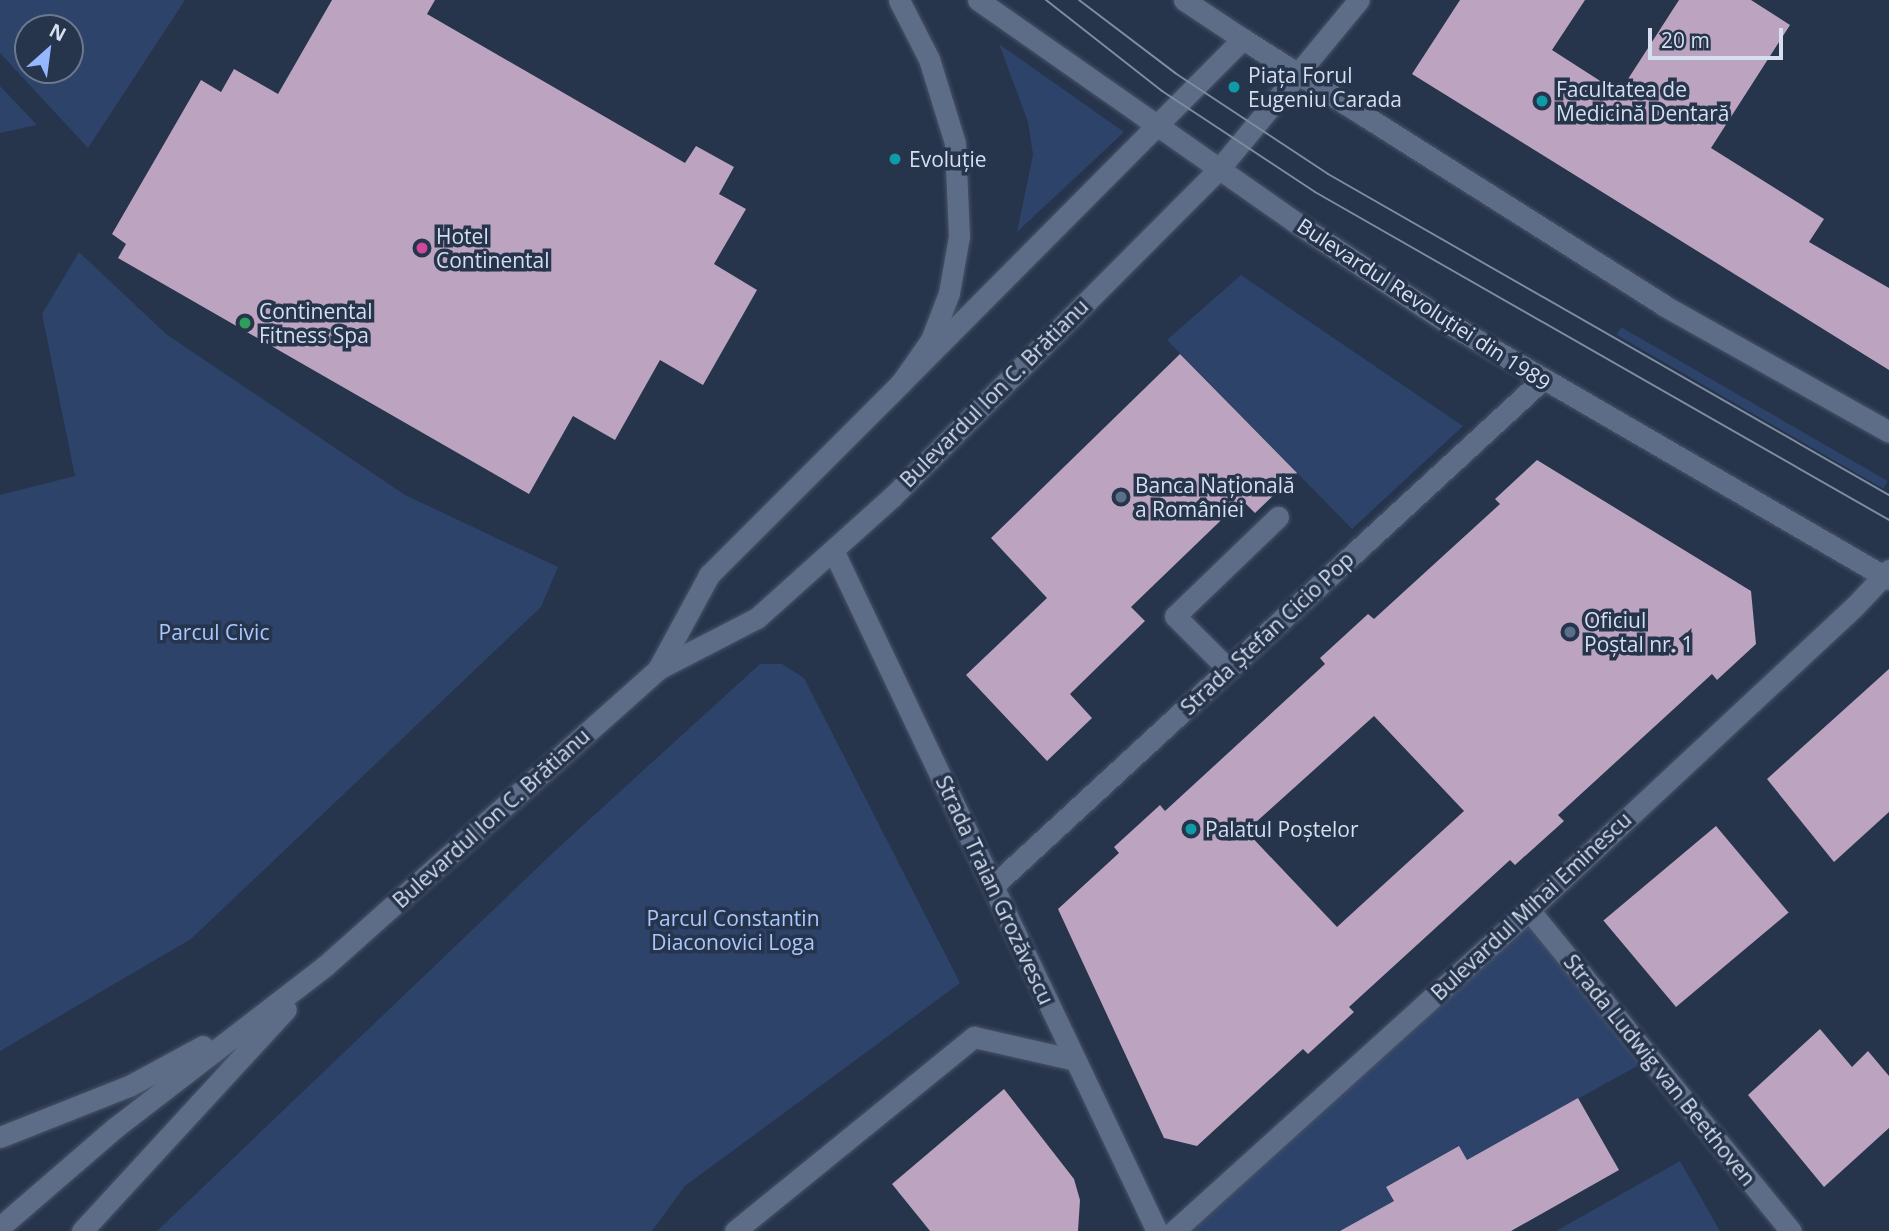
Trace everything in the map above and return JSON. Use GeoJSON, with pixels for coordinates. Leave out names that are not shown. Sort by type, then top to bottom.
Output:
{"type":"FeatureCollection","features":[{"type":"Feature","properties":{"kind":"street","name":"Bulevardul Ion C. Brătianu"},"geometry":{"type":"LineString","coordinates":[[899,0],[922,40],[949,117],[955,144],[959,236],[948,293],[931,340],[901,383]]}},
{"type":"Feature","properties":{"kind":"street","name":"Bulevardul Revoluției din 1989"},"geometry":{"type":"LineString","coordinates":[[978,0],[1219,169],[1542,380],[1887,575]]}},
{"type":"Feature","properties":{"kind":"street"},"geometry":{"type":"LineString","coordinates":[[1184,0],[1298,76],[1663,305],[1889,432]]}},
{"type":"Feature","properties":{"kind":"street","name":"Bulevardul Ion C. Brătianu"},"geometry":{"type":"LineString","coordinates":[[0,1227],[116,1127],[325,966],[658,670],[757,618],[833,550],[892,496],[1219,169],[1359,0]]}},
{"type":"Feature","properties":{"kind":"street","name":"Bulevardul Ion C. Brătianu"},"geometry":{"type":"LineString","coordinates":[[658,670],[709,575],[1159,127],[1243,39]]}},
{"type":"Feature","properties":{"kind":"street","name":"Strada Ștefan Cicio Pop"},"geometry":{"type":"LineString","coordinates":[[993,886],[1542,380]]}},
{"type":"Feature","properties":{"kind":"street"},"geometry":{"type":"LineString","coordinates":[[1228,669],[1175,616],[1278,517]]}},
{"type":"Feature","properties":{"kind":"street","name":"Strada Traian Grozăvescu"},"geometry":{"type":"LineString","coordinates":[[833,550],[1157,1231]]}},
{"type":"Feature","properties":{"kind":"street","name":"Bulevardul Mihai Eminescu"},"geometry":{"type":"LineString","coordinates":[[1174,1231],[1529,910],[1887,575]]}},
{"type":"Feature","properties":{"kind":"street","name":"Strada Ludwig van Beethoven"},"geometry":{"type":"LineString","coordinates":[[1529,910],[1791,1231]]}},
{"type":"Feature","properties":{"kind":"street","name":"Bulevardul Ion C. Brătianu"},"geometry":{"type":"LineString","coordinates":[[0,1137],[90,1103],[170,1066],[251,1018],[325,966]]}},
{"type":"Feature","properties":{"kind":"street","name":"Bulevardul Ion C. Brătianu"},"geometry":{"type":"LineString","coordinates":[[82,1231],[325,966]]}},
{"type":"Feature","properties":{"kind":"street"},"geometry":{"type":"LineString","coordinates":[[735,1231],[974,1037],[1075,1060]]}},
{"type":"Feature","properties":{"kind":"green space"},"geometry":{"type":"Polygon","coordinates":[[[0,0],[185,0],[88,148],[29,84],[84,84],[84,14],[14,14],[14,68],[0,53],[0,0]]]}},
{"type":"Feature","properties":{"kind":"green space"},"geometry":{"type":"Polygon","coordinates":[[[999,44],[1124,132],[1017,232],[1033,155],[1028,122],[999,44]]]}},
{"type":"Feature","properties":{"kind":"green space"},"geometry":{"type":"Polygon","coordinates":[[[0,86],[37,125],[0,133],[0,86]]]}},
{"type":"Feature","properties":{"kind":"green space","name":"Parcul Civic"},"geometry":{"type":"Polygon","coordinates":[[[79,252],[166,334],[405,495],[558,567],[541,607],[191,939],[0,1051],[0,495],[75,476],[42,314],[79,252]]]}},
{"type":"Feature","properties":{"kind":"green space"},"geometry":{"type":"Polygon","coordinates":[[[1241,275],[1463,426],[1352,529],[1167,340],[1241,275]]]}},
{"type":"Feature","properties":{"kind":"green space"},"geometry":{"type":"Polygon","coordinates":[[[1621,327],[1888,481],[1883,489],[1616,335],[1621,327]]]}},
{"type":"Feature","properties":{"kind":"green space","name":"Parcul Constantin Diaconovici Loga"},"geometry":{"type":"Polygon","coordinates":[[[760,664],[782,664],[804,678],[960,983],[685,1186],[652,1231],[157,1231],[557,849],[760,664]]]}},
{"type":"Feature","properties":{"kind":"green space"},"geometry":{"type":"Polygon","coordinates":[[[1529,910],[1650,1059],[1467,1160],[1459,1146],[1386,1187],[1394,1201],[1340,1231],[1174,1231],[1529,910]]]}},
{"type":"Feature","properties":{"kind":"green space"},"geometry":{"type":"Polygon","coordinates":[[[1680,1161],[1720,1231],[1556,1231],[1680,1161]]]}},
{"type":"Feature","properties":{"kind":"building","name":"Hotel Continental"},"geometry":{"type":"Polygon","coordinates":[[[332,0],[435,0],[427,14],[685,163],[696,146],[734,167],[719,194],[746,209],[714,264],[757,290],[703,385],[660,360],[615,440],[573,416],[529,494],[118,258],[126,244],[112,234],[201,80],[221,92],[234,69],[278,94],[332,0]]]}},
{"type":"Feature","properties":{"kind":"building"},"geometry":{"type":"Polygon","coordinates":[[[1460,0],[1585,0],[1552,50],[1619,93],[1679,0],[1751,0],[1790,25],[1711,148],[1824,219],[1809,242],[1889,288],[1889,370],[1412,74],[1460,0]]]}},
{"type":"Feature","properties":{"kind":"building","name":"Banca Națională a României"},"geometry":{"type":"Polygon","coordinates":[[[1180,354],[1297,473],[1255,513],[1242,500],[1131,607],[1145,621],[1070,694],[1092,718],[1047,761],[966,675],[1047,598],[991,538],[1180,354]]]}},
{"type":"Feature","properties":{"kind":"building"},"geometry":{"type":"Polygon","coordinates":[[[1537,460],[1751,591],[1756,644],[1717,680],[1712,674],[1558,815],[1564,821],[1515,865],[1510,860],[1349,1007],[1354,1012],[1308,1054],[1303,1049],[1197,1146],[1164,1138],[1058,909],[1119,853],[1114,847],[1160,805],[1165,811],[1325,664],[1320,658],[1368,614],[1374,619],[1500,504],[1495,499],[1537,460]],[[1374,716],[1246,831],[1337,927],[1464,811],[1374,716]]]}},
{"type":"Feature","properties":{"kind":"building"},"geometry":{"type":"Polygon","coordinates":[[[1889,669],[1889,812],[1834,862],[1767,779],[1889,669]]]}},
{"type":"Feature","properties":{"kind":"building"},"geometry":{"type":"Polygon","coordinates":[[[1716,826],[1789,913],[1676,1007],[1603,920],[1716,826]]]}},
{"type":"Feature","properties":{"kind":"building"},"geometry":{"type":"Polygon","coordinates":[[[1820,1029],[1852,1067],[1868,1051],[1889,1076],[1889,1128],[1824,1187],[1748,1095],[1820,1029]]]}},
{"type":"Feature","properties":{"kind":"building"},"geometry":{"type":"Polygon","coordinates":[[[1004,1089],[1074,1179],[1080,1200],[1078,1231],[930,1231],[892,1184],[1004,1089]]]}},
{"type":"Feature","properties":{"kind":"building"},"geometry":{"type":"Polygon","coordinates":[[[1578,1098],[1619,1170],[1511,1231],[1340,1231],[1394,1201],[1386,1187],[1459,1146],[1467,1160],[1578,1098]]]}},
{"type":"Feature","properties":{"kind":"tram line"},"geometry":{"type":"LineString","coordinates":[[1046,0],[1162,91],[1315,192],[1889,520]]}},
{"type":"Feature","properties":{"kind":"tram line"},"geometry":{"type":"LineString","coordinates":[[1079,0],[1175,73],[1328,174],[1889,495]]}},
{"type":"Feature","properties":{"kind":"place","name":"Piața Forul Eugeniu Carada"},"geometry":{"type":"Point","coordinates":[1234,87]}},
{"type":"Feature","properties":{"kind":"place","name":"Facultatea de Medicină Dentară"},"geometry":{"type":"Point","coordinates":[1542,101]}},
{"type":"Feature","properties":{"kind":"place","name":"Evoluție"},"geometry":{"type":"Point","coordinates":[895,159]}},
{"type":"Feature","properties":{"kind":"place","name":"Hotel Continental"},"geometry":{"type":"Point","coordinates":[422,248]}},
{"type":"Feature","properties":{"kind":"place","name":"Continental Fitness Spa"},"geometry":{"type":"Point","coordinates":[245,323]}},
{"type":"Feature","properties":{"kind":"place","name":"Banca Națională a României"},"geometry":{"type":"Point","coordinates":[1121,497]}},
{"type":"Feature","properties":{"kind":"place","name":"Oficiul Poștal nr. 1"},"geometry":{"type":"Point","coordinates":[1570,632]}},
{"type":"Feature","properties":{"kind":"place","name":"Palatul Poștelor"},"geometry":{"type":"Point","coordinates":[1191,829]}}]}
